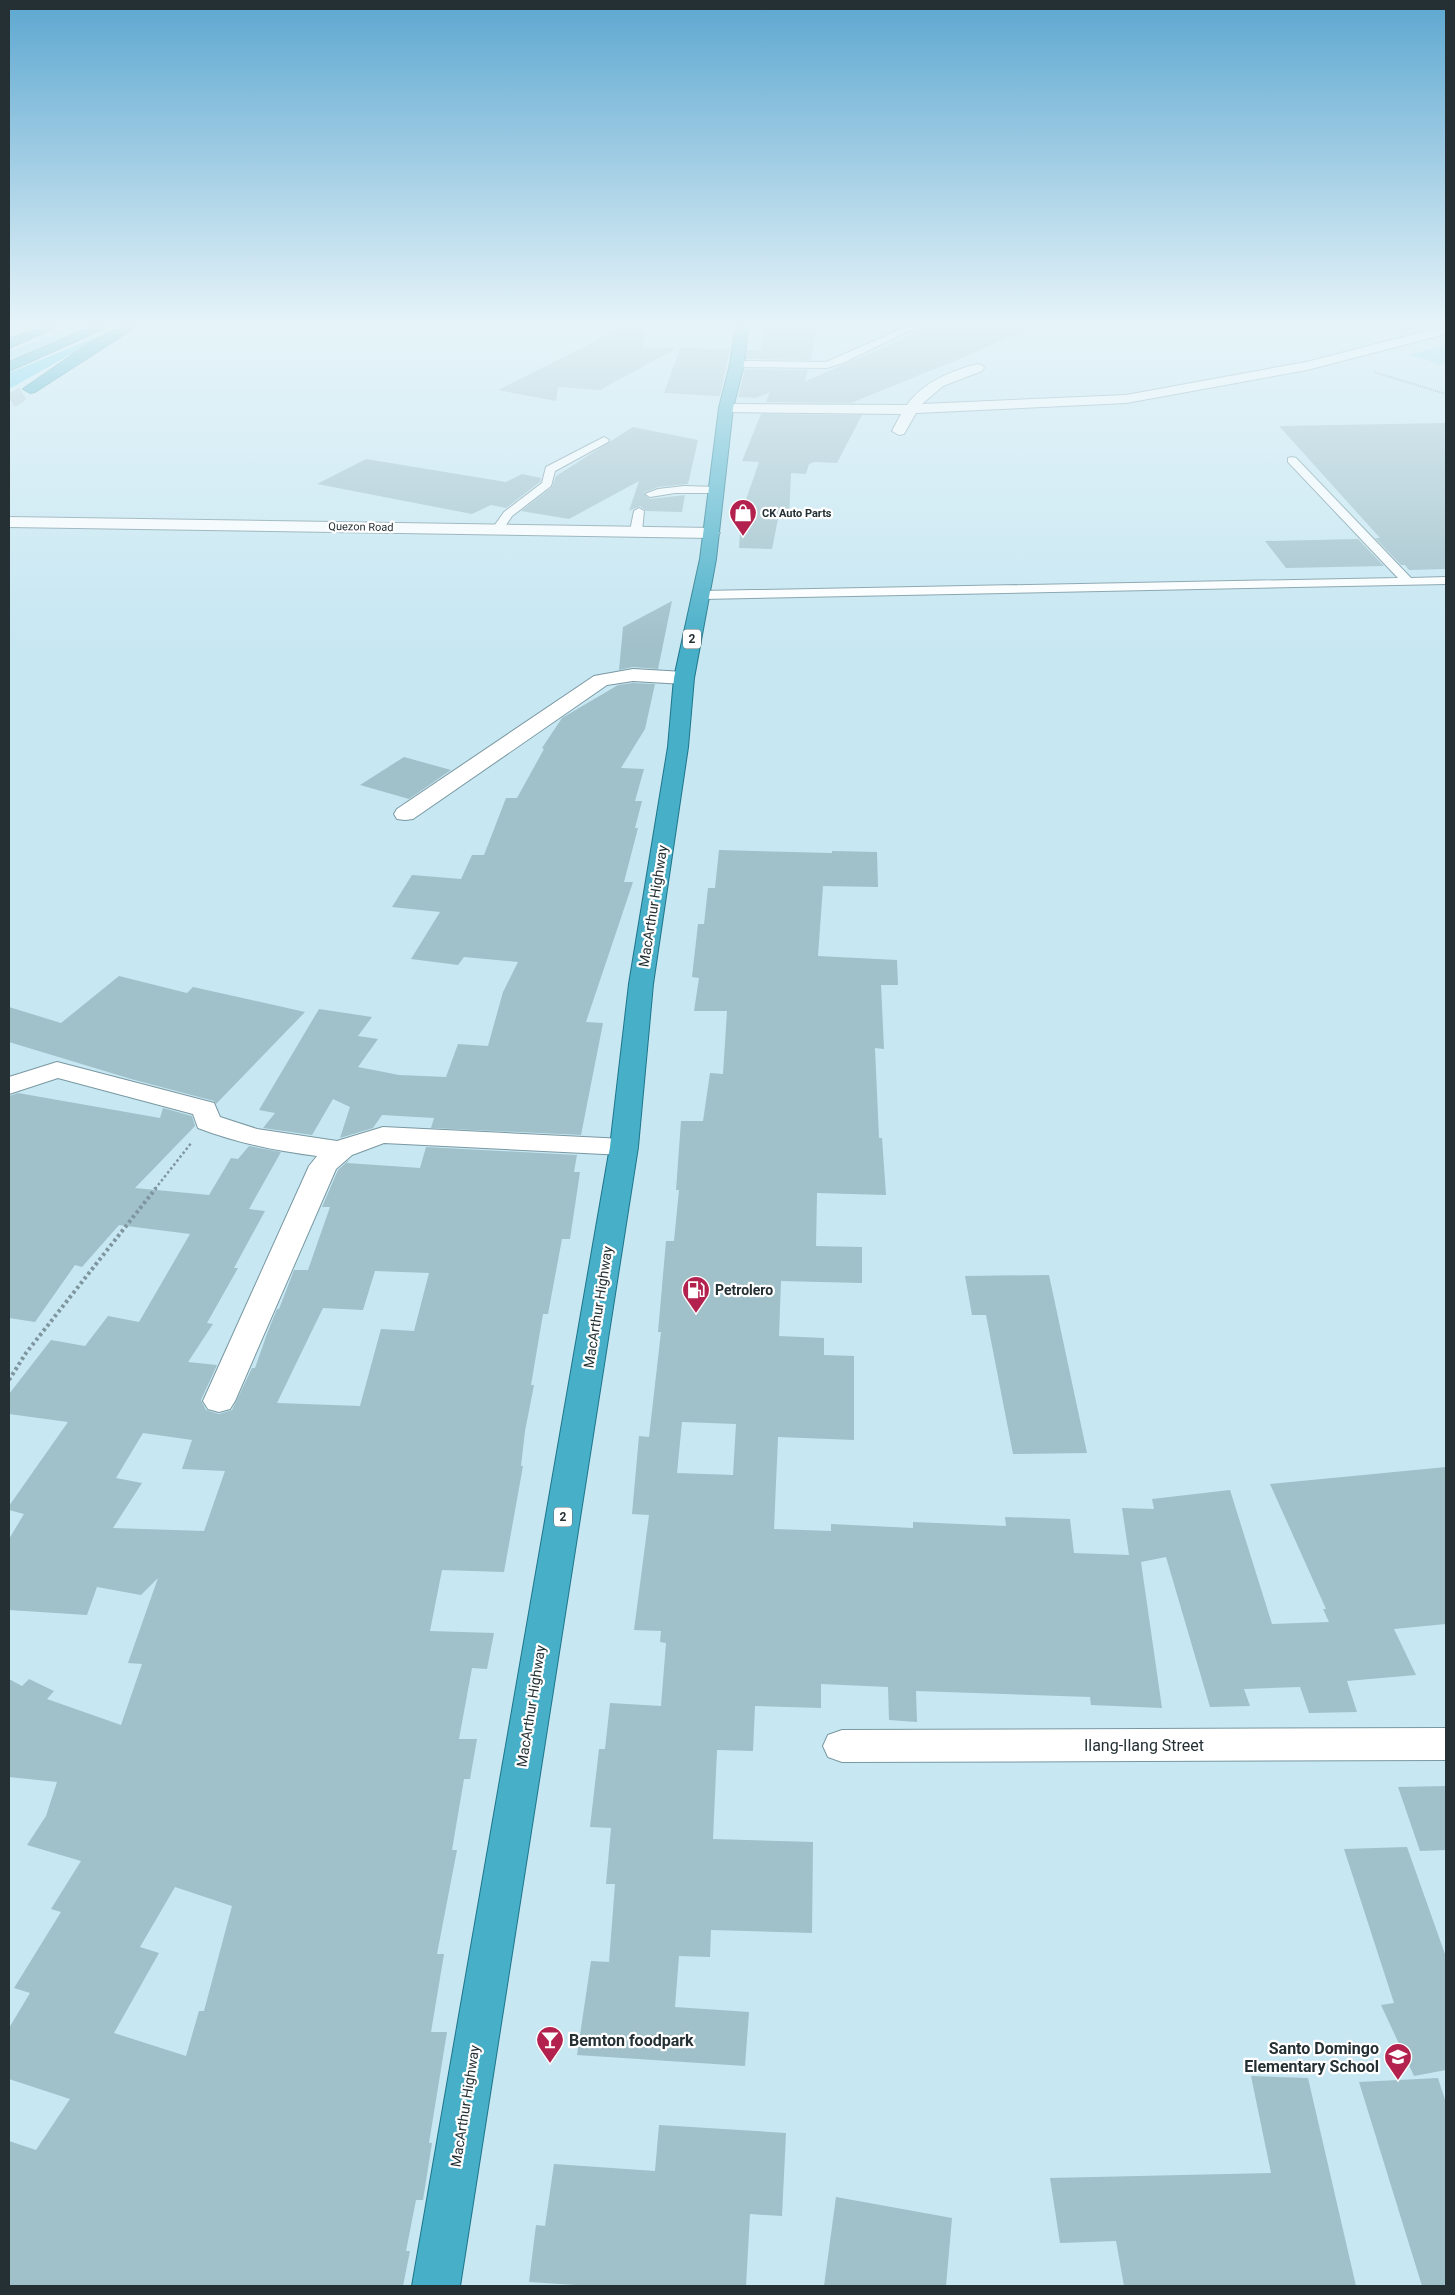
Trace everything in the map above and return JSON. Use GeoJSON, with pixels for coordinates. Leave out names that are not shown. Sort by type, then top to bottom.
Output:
{"type":"FeatureCollection","features":[{"type":"Feature","properties":{"kind":"highway","name":"MacArthur Highway"},"geometry":{"type":"LineString","coordinates":[[436,2286],[624,1147],[641,984],[678,747],[684,678],[702,595],[712,532],[723,433]]}},
{"type":"Feature","properties":{"kind":"street","name":"Quezon Road"},"geometry":{"type":"LineString","coordinates":[[9,522],[712,532]]}},
{"type":"Feature","properties":{"kind":"street"},"geometry":{"type":"LineString","coordinates":[[405,814],[601,680],[633,675],[684,678]]}},
{"type":"Feature","properties":{"kind":"street"},"geometry":{"type":"LineString","coordinates":[[9,1086],[57,1070],[205,1109],[208,1122],[227,1130],[283,1143],[341,1150]]}},
{"type":"Feature","properties":{"kind":"street"},"geometry":{"type":"LineString","coordinates":[[219,1401],[323,1166],[341,1150],[359,1141],[383,1135],[624,1147]]}},
{"type":"Feature","properties":{"kind":"street","name":"Ilang-Ilang Street"},"geometry":{"type":"LineString","coordinates":[[842,1746],[1446,1744]]}},
{"type":"Feature","properties":{"kind":"lane"},"geometry":{"type":"LineString","coordinates":[[498,529],[508,514],[547,484],[550,469],[604,440]]}},
{"type":"Feature","properties":{"kind":"lane"},"geometry":{"type":"LineString","coordinates":[[1292,460],[1408,582]]}},
{"type":"Feature","properties":{"kind":"lane"},"geometry":{"type":"LineString","coordinates":[[651,491],[718,490]]}},
{"type":"Feature","properties":{"kind":"lane"},"geometry":{"type":"LineString","coordinates":[[636,531],[639,511]]}},
{"type":"Feature","properties":{"kind":"lane"},"geometry":{"type":"LineString","coordinates":[[702,595],[1446,581]]}},
{"type":"Feature","properties":{"kind":"path"},"geometry":{"type":"LineString","coordinates":[[9,1380],[26,1353],[208,1122]]}},
{"type":"Feature","properties":{"kind":"building"},"geometry":{"type":"Polygon","coordinates":[[[623,433],[664,433],[698,440],[688,484],[658,487],[643,493],[650,499],[685,495],[682,512],[646,511],[640,506],[629,511],[639,481],[569,519],[521,511],[552,487],[556,476],[623,433]]]}},
{"type":"Feature","properties":{"kind":"building"},"geometry":{"type":"Polygon","coordinates":[[[753,433],[853,433],[837,463],[814,462],[809,464],[806,474],[791,473],[789,519],[778,519],[772,549],[739,548],[741,514],[759,462],[742,461],[753,433]]]}},
{"type":"Feature","properties":{"kind":"building"},"geometry":{"type":"Polygon","coordinates":[[[1285,433],[1446,433],[1446,569],[1409,570],[1405,565],[1401,565],[1375,538],[1380,538],[1285,433]]]}},
{"type":"Feature","properties":{"kind":"building"},"geometry":{"type":"Polygon","coordinates":[[[366,459],[506,482],[522,474],[541,478],[540,482],[506,508],[491,505],[472,514],[317,484],[366,459]]]}},
{"type":"Feature","properties":{"kind":"building"},"geometry":{"type":"Polygon","coordinates":[[[1358,539],[1384,566],[1286,568],[1265,541],[1358,539]]]}},
{"type":"Feature","properties":{"kind":"building"},"geometry":{"type":"Polygon","coordinates":[[[672,601],[658,669],[633,667],[619,670],[623,627],[672,601]]]}},
{"type":"Feature","properties":{"kind":"building"},"geometry":{"type":"Polygon","coordinates":[[[633,683],[655,684],[645,729],[621,768],[644,769],[635,801],[642,801],[635,828],[638,828],[624,882],[633,882],[586,1022],[603,1023],[581,1135],[431,1128],[434,1118],[382,1115],[373,1128],[340,1138],[350,1107],[333,1099],[312,1135],[263,1128],[275,1113],[259,1110],[319,1009],[372,1017],[358,1036],[378,1039],[358,1067],[399,1075],[446,1077],[458,1044],[488,1046],[503,992],[518,962],[464,957],[458,965],[411,959],[440,912],[392,907],[412,875],[461,879],[472,855],[484,855],[506,798],[517,798],[544,749],[542,748],[562,718],[618,685],[633,683]]]}},
{"type":"Feature","properties":{"kind":"building"},"geometry":{"type":"Polygon","coordinates":[[[404,757],[451,770],[409,799],[360,785],[404,757]]]}},
{"type":"Feature","properties":{"kind":"building"},"geometry":{"type":"Polygon","coordinates":[[[719,850],[832,853],[832,851],[877,852],[878,887],[823,886],[818,956],[897,960],[898,985],[881,985],[884,1049],[875,1048],[879,1138],[882,1138],[886,1195],[817,1193],[816,1246],[862,1247],[862,1283],[781,1281],[779,1336],[824,1338],[824,1355],[854,1356],[854,1440],[778,1437],[774,1529],[831,1531],[831,1524],[913,1528],[913,1522],[1006,1526],[1005,1517],[1070,1519],[1074,1553],[1129,1555],[1122,1508],[1154,1509],[1152,1499],[1230,1490],[1272,1624],[1329,1622],[1323,1609],[1326,1609],[1270,1484],[1446,1467],[1446,1624],[1394,1629],[1416,1675],[1347,1681],[1357,1712],[1309,1713],[1300,1687],[1244,1689],[1250,1706],[1210,1707],[1166,1557],[1141,1562],[1162,1708],[1091,1705],[1090,1697],[916,1691],[917,1722],[889,1720],[888,1687],[821,1684],[821,1708],[755,1706],[753,1751],[717,1750],[713,1839],[813,1842],[812,1933],[711,1930],[710,1957],[679,1956],[675,2007],[749,2012],[745,2066],[577,2055],[591,1961],[609,1962],[615,1884],[606,1884],[611,1828],[590,1827],[599,1749],[605,1749],[610,1703],[661,1706],[666,1643],[660,1642],[661,1631],[634,1630],[649,1515],[632,1514],[639,1436],[649,1437],[661,1332],[658,1332],[666,1241],[674,1241],[679,1190],[676,1190],[681,1121],[703,1121],[710,1073],[723,1074],[727,1011],[694,1011],[699,978],[692,977],[698,924],[704,924],[708,888],[715,888],[719,850]],[[682,1422],[677,1473],[733,1475],[736,1424],[682,1422]]]}},
{"type":"Feature","properties":{"kind":"building"},"geometry":{"type":"Polygon","coordinates":[[[119,976],[187,993],[193,987],[305,1012],[216,1104],[214,1101],[131,1079],[9,1042],[9,1007],[61,1023],[119,976]]]}},
{"type":"Feature","properties":{"kind":"building"},"geometry":{"type":"Polygon","coordinates":[[[18,1093],[160,1118],[163,1108],[192,1116],[195,1126],[135,1188],[209,1195],[231,1158],[238,1159],[249,1146],[281,1152],[249,1209],[265,1211],[234,1268],[238,1268],[207,1323],[213,1324],[188,1362],[217,1365],[201,1400],[206,1410],[219,1414],[232,1410],[252,1368],[255,1368],[268,1331],[294,1270],[308,1270],[330,1207],[322,1207],[338,1170],[350,1159],[347,1163],[420,1168],[426,1147],[577,1155],[574,1172],[580,1172],[570,1239],[562,1239],[548,1314],[543,1314],[531,1385],[534,1385],[525,1431],[521,1466],[523,1466],[504,1572],[442,1570],[430,1631],[494,1633],[487,1669],[472,1668],[459,1739],[477,1739],[470,1779],[464,1779],[452,1850],[457,1850],[437,1954],[444,1954],[431,2032],[447,2032],[429,2143],[432,2143],[423,2200],[416,2200],[406,2251],[410,2251],[403,2286],[9,2286],[9,2141],[36,2150],[70,2099],[9,2079],[9,2028],[30,1993],[14,1988],[61,1912],[51,1909],[81,1861],[27,1845],[46,1816],[57,1782],[9,1777],[9,1679],[22,1686],[29,1679],[54,1691],[47,1699],[121,1725],[142,1664],[128,1663],[158,1578],[141,1595],[97,1587],[87,1615],[9,1610],[9,1539],[24,1514],[9,1510],[9,1506],[68,1422],[9,1414],[9,1394],[51,1340],[85,1346],[108,1316],[139,1322],[190,1234],[119,1225],[82,1267],[75,1265],[35,1322],[9,1318],[9,1096],[18,1093]],[[375,1271],[363,1310],[323,1308],[277,1403],[360,1406],[381,1329],[414,1331],[429,1273],[375,1271]],[[143,1433],[116,1478],[142,1483],[113,1528],[204,1531],[225,1471],[182,1469],[192,1440],[143,1433]],[[175,1887],[140,1947],[159,1953],[114,2033],[186,2056],[199,2011],[204,2011],[232,1906],[175,1887]]]}},
{"type":"Feature","properties":{"kind":"building"},"geometry":{"type":"Polygon","coordinates":[[[1049,1275],[1087,1453],[1013,1454],[986,1315],[972,1315],[965,1276],[1049,1275]]]}},
{"type":"Feature","properties":{"kind":"building"},"geometry":{"type":"Polygon","coordinates":[[[1446,1786],[1446,1850],[1420,1851],[1398,1787],[1446,1786]]]}},
{"type":"Feature","properties":{"kind":"building"},"geometry":{"type":"Polygon","coordinates":[[[1407,1847],[1446,1957],[1446,2070],[1414,2076],[1381,2005],[1394,2003],[1344,1849],[1407,1847]]]}},
{"type":"Feature","properties":{"kind":"building"},"geometry":{"type":"Polygon","coordinates":[[[1251,2076],[1308,2078],[1356,2286],[1124,2286],[1116,2241],[1060,2243],[1050,2178],[1271,2173],[1251,2076]]]}},
{"type":"Feature","properties":{"kind":"building"},"geometry":{"type":"Polygon","coordinates":[[[1438,2078],[1446,2103],[1446,2286],[1422,2286],[1359,2082],[1438,2078]]]}},
{"type":"Feature","properties":{"kind":"building"},"geometry":{"type":"Polygon","coordinates":[[[659,2125],[786,2133],[782,2216],[750,2214],[746,2286],[591,2286],[529,2282],[536,2225],[545,2226],[554,2164],[655,2171],[659,2125]]]}},
{"type":"Feature","properties":{"kind":"building"},"geometry":{"type":"Polygon","coordinates":[[[836,2197],[952,2218],[946,2286],[824,2286],[836,2197]]]}},
{"type":"Feature","properties":{"kind":"place","name":"CK Auto Parts"},"geometry":{"type":"Point","coordinates":[743,537]}},
{"type":"Feature","properties":{"kind":"place","name":"Petrolero"},"geometry":{"type":"Point","coordinates":[696,1314]}},
{"type":"Feature","properties":{"kind":"place","name":"Bemton foodpark"},"geometry":{"type":"Point","coordinates":[550,2064]}},
{"type":"Feature","properties":{"kind":"place","name":"Santo Domingo Elementary School"},"geometry":{"type":"Point","coordinates":[1398,2081]}}]}
